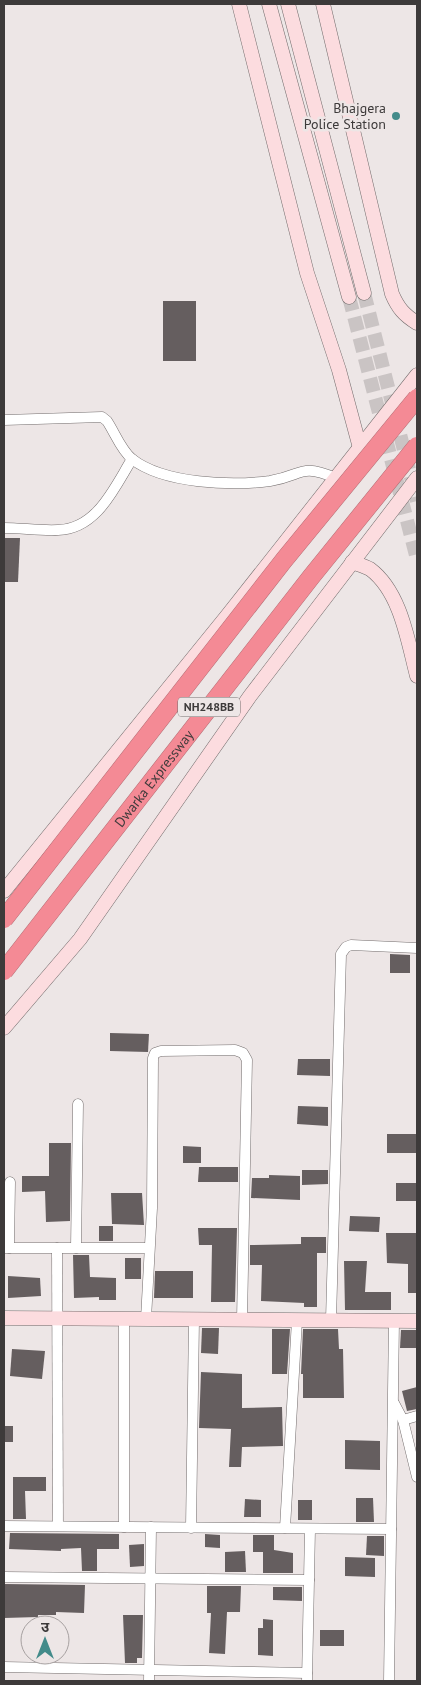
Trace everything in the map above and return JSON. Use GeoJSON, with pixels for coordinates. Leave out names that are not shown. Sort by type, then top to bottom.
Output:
{"type":"FeatureCollection","features":[{"type":"Feature","properties":{"kind":"highway","name":"NH248BB"},"geometry":{"type":"LineString","coordinates":[[4,919],[284,560],[417,398]]}},
{"type":"Feature","properties":{"kind":"highway","name":"Dwarka Expressway"},"geometry":{"type":"LineString","coordinates":[[4,971],[311,577],[417,446]]}},
{"type":"Feature","properties":{"kind":"street"},"geometry":{"type":"LineString","coordinates":[[240,4],[307,273],[339,370],[360,448]]}},
{"type":"Feature","properties":{"kind":"street"},"geometry":{"type":"LineString","coordinates":[[269,4],[350,296]]}},
{"type":"Feature","properties":{"kind":"street"},"geometry":{"type":"LineString","coordinates":[[288,4],[364,293]]}},
{"type":"Feature","properties":{"kind":"street"},"geometry":{"type":"LineString","coordinates":[[323,4],[392,294],[399,308],[417,322]]}},
{"type":"Feature","properties":{"kind":"street"},"geometry":{"type":"LineString","coordinates":[[4,891],[227,616],[417,375]]}},
{"type":"Feature","properties":{"kind":"street"},"geometry":{"type":"LineString","coordinates":[[4,420],[102,417],[108,421],[132,459],[167,475],[234,484],[274,480],[309,469],[336,478]]}},
{"type":"Feature","properties":{"kind":"street"},"geometry":{"type":"LineString","coordinates":[[4,528],[57,530],[79,525],[99,509],[132,459]]}},
{"type":"Feature","properties":{"kind":"street"},"geometry":{"type":"LineString","coordinates":[[5,1023],[80,939],[250,696],[417,478]]}},
{"type":"Feature","properties":{"kind":"street"},"geometry":{"type":"LineString","coordinates":[[352,562],[369,568],[382,581],[394,602],[408,641],[417,676]]}},
{"type":"Feature","properties":{"kind":"street"},"geometry":{"type":"LineString","coordinates":[[331,1320],[341,954],[346,947],[351,946],[417,948]]}},
{"type":"Feature","properties":{"kind":"street"},"geometry":{"type":"LineString","coordinates":[[146,1319],[152,1208],[154,1056],[161,1051],[239,1051],[247,1060],[242,1320]]}},
{"type":"Feature","properties":{"kind":"street"},"geometry":{"type":"LineString","coordinates":[[76,1248],[78,1104]]}},
{"type":"Feature","properties":{"kind":"street"},"geometry":{"type":"LineString","coordinates":[[10,1182],[6,1248],[149,1248]]}},
{"type":"Feature","properties":{"kind":"street"},"geometry":{"type":"LineString","coordinates":[[57,1248],[58,1526]]}},
{"type":"Feature","properties":{"kind":"street"},"geometry":{"type":"LineString","coordinates":[[4,1318],[417,1320]]}},
{"type":"Feature","properties":{"kind":"street"},"geometry":{"type":"LineString","coordinates":[[124,1319],[124,1527]]}},
{"type":"Feature","properties":{"kind":"street"},"geometry":{"type":"LineString","coordinates":[[191,1528],[194,1320]]}},
{"type":"Feature","properties":{"kind":"street"},"geometry":{"type":"LineString","coordinates":[[286,1528],[297,1320]]}},
{"type":"Feature","properties":{"kind":"street"},"geometry":{"type":"LineString","coordinates":[[389,1681],[394,1320]]}},
{"type":"Feature","properties":{"kind":"street"},"geometry":{"type":"LineString","coordinates":[[393,1402],[403,1420],[417,1477]]}},
{"type":"Feature","properties":{"kind":"street"},"geometry":{"type":"LineString","coordinates":[[403,1420],[417,1416]]}},
{"type":"Feature","properties":{"kind":"street"},"geometry":{"type":"LineString","coordinates":[[4,1526],[392,1529]]}},
{"type":"Feature","properties":{"kind":"street"},"geometry":{"type":"LineString","coordinates":[[149,1681],[151,1527]]}},
{"type":"Feature","properties":{"kind":"street"},"geometry":{"type":"LineString","coordinates":[[4,1667],[149,1670],[307,1677],[310,1529]]}},
{"type":"Feature","properties":{"kind":"street"},"geometry":{"type":"LineString","coordinates":[[4,1577],[309,1580]]}},
{"type":"Feature","properties":{"kind":"building"},"geometry":{"type":"Polygon","coordinates":[[[163,301],[196,301],[196,361],[163,361],[163,301]]]}},
{"type":"Feature","properties":{"kind":"building"},"geometry":{"type":"Polygon","coordinates":[[[4,538],[20,538],[18,582],[4,582],[4,538]]]}},
{"type":"Feature","properties":{"kind":"building"},"geometry":{"type":"Polygon","coordinates":[[[390,954],[410,955],[410,973],[390,973],[390,954]]]}},
{"type":"Feature","properties":{"kind":"building"},"geometry":{"type":"Polygon","coordinates":[[[110,1033],[149,1034],[148,1052],[110,1051],[110,1033]]]}},
{"type":"Feature","properties":{"kind":"building"},"geometry":{"type":"Polygon","coordinates":[[[298,1059],[330,1059],[330,1076],[297,1075],[298,1059]]]}},
{"type":"Feature","properties":{"kind":"building"},"geometry":{"type":"Polygon","coordinates":[[[298,1106],[328,1107],[328,1126],[297,1124],[298,1106]]]}},
{"type":"Feature","properties":{"kind":"building"},"geometry":{"type":"Polygon","coordinates":[[[387,1134],[417,1134],[417,1153],[387,1153],[387,1134]]]}},
{"type":"Feature","properties":{"kind":"building"},"geometry":{"type":"Polygon","coordinates":[[[49,1143],[71,1143],[70,1221],[46,1222],[45,1191],[22,1192],[22,1176],[49,1176],[49,1143]]]}},
{"type":"Feature","properties":{"kind":"building"},"geometry":{"type":"Polygon","coordinates":[[[183,1146],[201,1147],[201,1163],[183,1163],[183,1146]]]}},
{"type":"Feature","properties":{"kind":"building"},"geometry":{"type":"Polygon","coordinates":[[[199,1167],[238,1167],[238,1182],[198,1182],[199,1167]]]}},
{"type":"Feature","properties":{"kind":"building"},"geometry":{"type":"Polygon","coordinates":[[[302,1170],[328,1170],[328,1184],[302,1185],[302,1170]]]}},
{"type":"Feature","properties":{"kind":"building"},"geometry":{"type":"Polygon","coordinates":[[[269,1175],[300,1176],[300,1200],[251,1198],[252,1178],[269,1178],[269,1175]]]}},
{"type":"Feature","properties":{"kind":"building"},"geometry":{"type":"Polygon","coordinates":[[[396,1183],[417,1183],[417,1201],[396,1201],[396,1183]]]}},
{"type":"Feature","properties":{"kind":"building"},"geometry":{"type":"Polygon","coordinates":[[[111,1193],[142,1193],[144,1225],[112,1224],[111,1193]]]}},
{"type":"Feature","properties":{"kind":"building"},"geometry":{"type":"Polygon","coordinates":[[[350,1216],[380,1217],[379,1232],[349,1231],[350,1216]]]}},
{"type":"Feature","properties":{"kind":"building"},"geometry":{"type":"Polygon","coordinates":[[[99,1226],[113,1226],[113,1241],[99,1241],[99,1226]]]}},
{"type":"Feature","properties":{"kind":"building"},"geometry":{"type":"Polygon","coordinates":[[[198,1228],[237,1228],[235,1302],[211,1302],[212,1245],[199,1245],[198,1228]]]}},
{"type":"Feature","properties":{"kind":"building"},"geometry":{"type":"Polygon","coordinates":[[[386,1233],[417,1233],[417,1293],[408,1293],[408,1264],[387,1263],[386,1233]]]}},
{"type":"Feature","properties":{"kind":"building"},"geometry":{"type":"Polygon","coordinates":[[[301,1237],[326,1237],[326,1253],[317,1253],[317,1307],[304,1307],[304,1303],[261,1301],[262,1265],[250,1265],[250,1245],[301,1244],[301,1237]]]}},
{"type":"Feature","properties":{"kind":"building"},"geometry":{"type":"Polygon","coordinates":[[[73,1255],[89,1255],[90,1277],[116,1278],[116,1300],[99,1300],[99,1297],[74,1298],[73,1255]]]}},
{"type":"Feature","properties":{"kind":"building"},"geometry":{"type":"Polygon","coordinates":[[[125,1258],[141,1258],[141,1279],[125,1279],[125,1258]]]}},
{"type":"Feature","properties":{"kind":"building"},"geometry":{"type":"Polygon","coordinates":[[[344,1261],[367,1261],[365,1292],[391,1292],[391,1310],[345,1310],[344,1261]]]}},
{"type":"Feature","properties":{"kind":"building"},"geometry":{"type":"Polygon","coordinates":[[[155,1271],[193,1271],[193,1298],[154,1298],[155,1271]]]}},
{"type":"Feature","properties":{"kind":"building"},"geometry":{"type":"Polygon","coordinates":[[[8,1276],[40,1278],[41,1296],[8,1298],[8,1276]]]}},
{"type":"Feature","properties":{"kind":"building"},"geometry":{"type":"Polygon","coordinates":[[[202,1328],[219,1328],[218,1354],[201,1353],[202,1328]]]}},
{"type":"Feature","properties":{"kind":"building"},"geometry":{"type":"Polygon","coordinates":[[[272,1329],[290,1329],[287,1374],[272,1374],[272,1329]]]}},
{"type":"Feature","properties":{"kind":"building"},"geometry":{"type":"Polygon","coordinates":[[[303,1329],[338,1329],[339,1349],[343,1349],[344,1398],[303,1398],[303,1374],[301,1374],[303,1329]]]}},
{"type":"Feature","properties":{"kind":"building"},"geometry":{"type":"Polygon","coordinates":[[[401,1330],[417,1330],[417,1348],[400,1348],[401,1330]]]}},
{"type":"Feature","properties":{"kind":"building"},"geometry":{"type":"Polygon","coordinates":[[[12,1349],[45,1351],[42,1379],[10,1376],[12,1349]]]}},
{"type":"Feature","properties":{"kind":"building"},"geometry":{"type":"Polygon","coordinates":[[[201,1372],[242,1374],[242,1408],[282,1407],[283,1446],[242,1447],[241,1467],[229,1467],[231,1429],[199,1428],[201,1372]]]}},
{"type":"Feature","properties":{"kind":"building"},"geometry":{"type":"Polygon","coordinates":[[[417,1387],[417,1409],[407,1411],[402,1391],[417,1387]]]}},
{"type":"Feature","properties":{"kind":"building"},"geometry":{"type":"Polygon","coordinates":[[[4,1426],[13,1426],[13,1442],[4,1442],[4,1426]]]}},
{"type":"Feature","properties":{"kind":"building"},"geometry":{"type":"Polygon","coordinates":[[[345,1440],[380,1441],[380,1470],[345,1469],[345,1440]]]}},
{"type":"Feature","properties":{"kind":"building"},"geometry":{"type":"Polygon","coordinates":[[[13,1477],[46,1477],[46,1491],[25,1491],[26,1519],[13,1519],[13,1477]]]}},
{"type":"Feature","properties":{"kind":"building"},"geometry":{"type":"Polygon","coordinates":[[[356,1498],[373,1498],[374,1522],[356,1522],[356,1498]]]}},
{"type":"Feature","properties":{"kind":"building"},"geometry":{"type":"Polygon","coordinates":[[[245,1499],[261,1500],[261,1517],[244,1517],[245,1499]]]}},
{"type":"Feature","properties":{"kind":"building"},"geometry":{"type":"Polygon","coordinates":[[[298,1500],[312,1500],[312,1520],[298,1520],[298,1500]]]}},
{"type":"Feature","properties":{"kind":"building"},"geometry":{"type":"Polygon","coordinates":[[[10,1533],[119,1534],[119,1549],[97,1549],[97,1571],[82,1571],[81,1548],[61,1549],[61,1551],[9,1549],[10,1533]]]}},
{"type":"Feature","properties":{"kind":"building"},"geometry":{"type":"Polygon","coordinates":[[[205,1534],[220,1535],[220,1548],[205,1547],[205,1534]]]}},
{"type":"Feature","properties":{"kind":"building"},"geometry":{"type":"Polygon","coordinates":[[[253,1535],[274,1535],[274,1550],[293,1553],[293,1573],[263,1573],[263,1552],[253,1552],[253,1535]]]}},
{"type":"Feature","properties":{"kind":"building"},"geometry":{"type":"Polygon","coordinates":[[[367,1536],[384,1536],[384,1556],[366,1555],[367,1536]]]}},
{"type":"Feature","properties":{"kind":"building"},"geometry":{"type":"Polygon","coordinates":[[[144,1544],[144,1566],[130,1567],[129,1545],[144,1544]]]}},
{"type":"Feature","properties":{"kind":"building"},"geometry":{"type":"Polygon","coordinates":[[[245,1551],[246,1572],[225,1572],[225,1552],[245,1551]]]}},
{"type":"Feature","properties":{"kind":"building"},"geometry":{"type":"Polygon","coordinates":[[[345,1557],[375,1558],[375,1577],[345,1576],[345,1557]]]}},
{"type":"Feature","properties":{"kind":"building"},"geometry":{"type":"Polygon","coordinates":[[[4,1584],[85,1585],[84,1613],[56,1612],[56,1615],[20,1615],[20,1618],[4,1618],[4,1584]]]}},
{"type":"Feature","properties":{"kind":"building"},"geometry":{"type":"Polygon","coordinates":[[[207,1586],[241,1586],[240,1612],[227,1612],[225,1654],[209,1653],[211,1613],[207,1613],[207,1586]]]}},
{"type":"Feature","properties":{"kind":"building"},"geometry":{"type":"Polygon","coordinates":[[[273,1587],[302,1587],[302,1601],[273,1600],[273,1587]]]}},
{"type":"Feature","properties":{"kind":"building"},"geometry":{"type":"Polygon","coordinates":[[[123,1615],[143,1615],[142,1658],[137,1658],[137,1663],[125,1663],[123,1615]]]}},
{"type":"Feature","properties":{"kind":"building"},"geometry":{"type":"Polygon","coordinates":[[[263,1619],[273,1620],[273,1656],[258,1655],[258,1628],[263,1628],[263,1619]]]}},
{"type":"Feature","properties":{"kind":"building"},"geometry":{"type":"Polygon","coordinates":[[[320,1630],[344,1630],[344,1646],[320,1646],[320,1630]]]}},
{"type":"Feature","properties":{"kind":"tunnel"},"geometry":{"type":"LineString","coordinates":[[364,293],[417,501]]}},
{"type":"Feature","properties":{"kind":"tunnel"},"geometry":{"type":"LineString","coordinates":[[349,297],[417,559]]}},
{"type":"Feature","properties":{"kind":"place","name":"Bhajgera Police Station"},"geometry":{"type":"Point","coordinates":[396,116]}}]}
